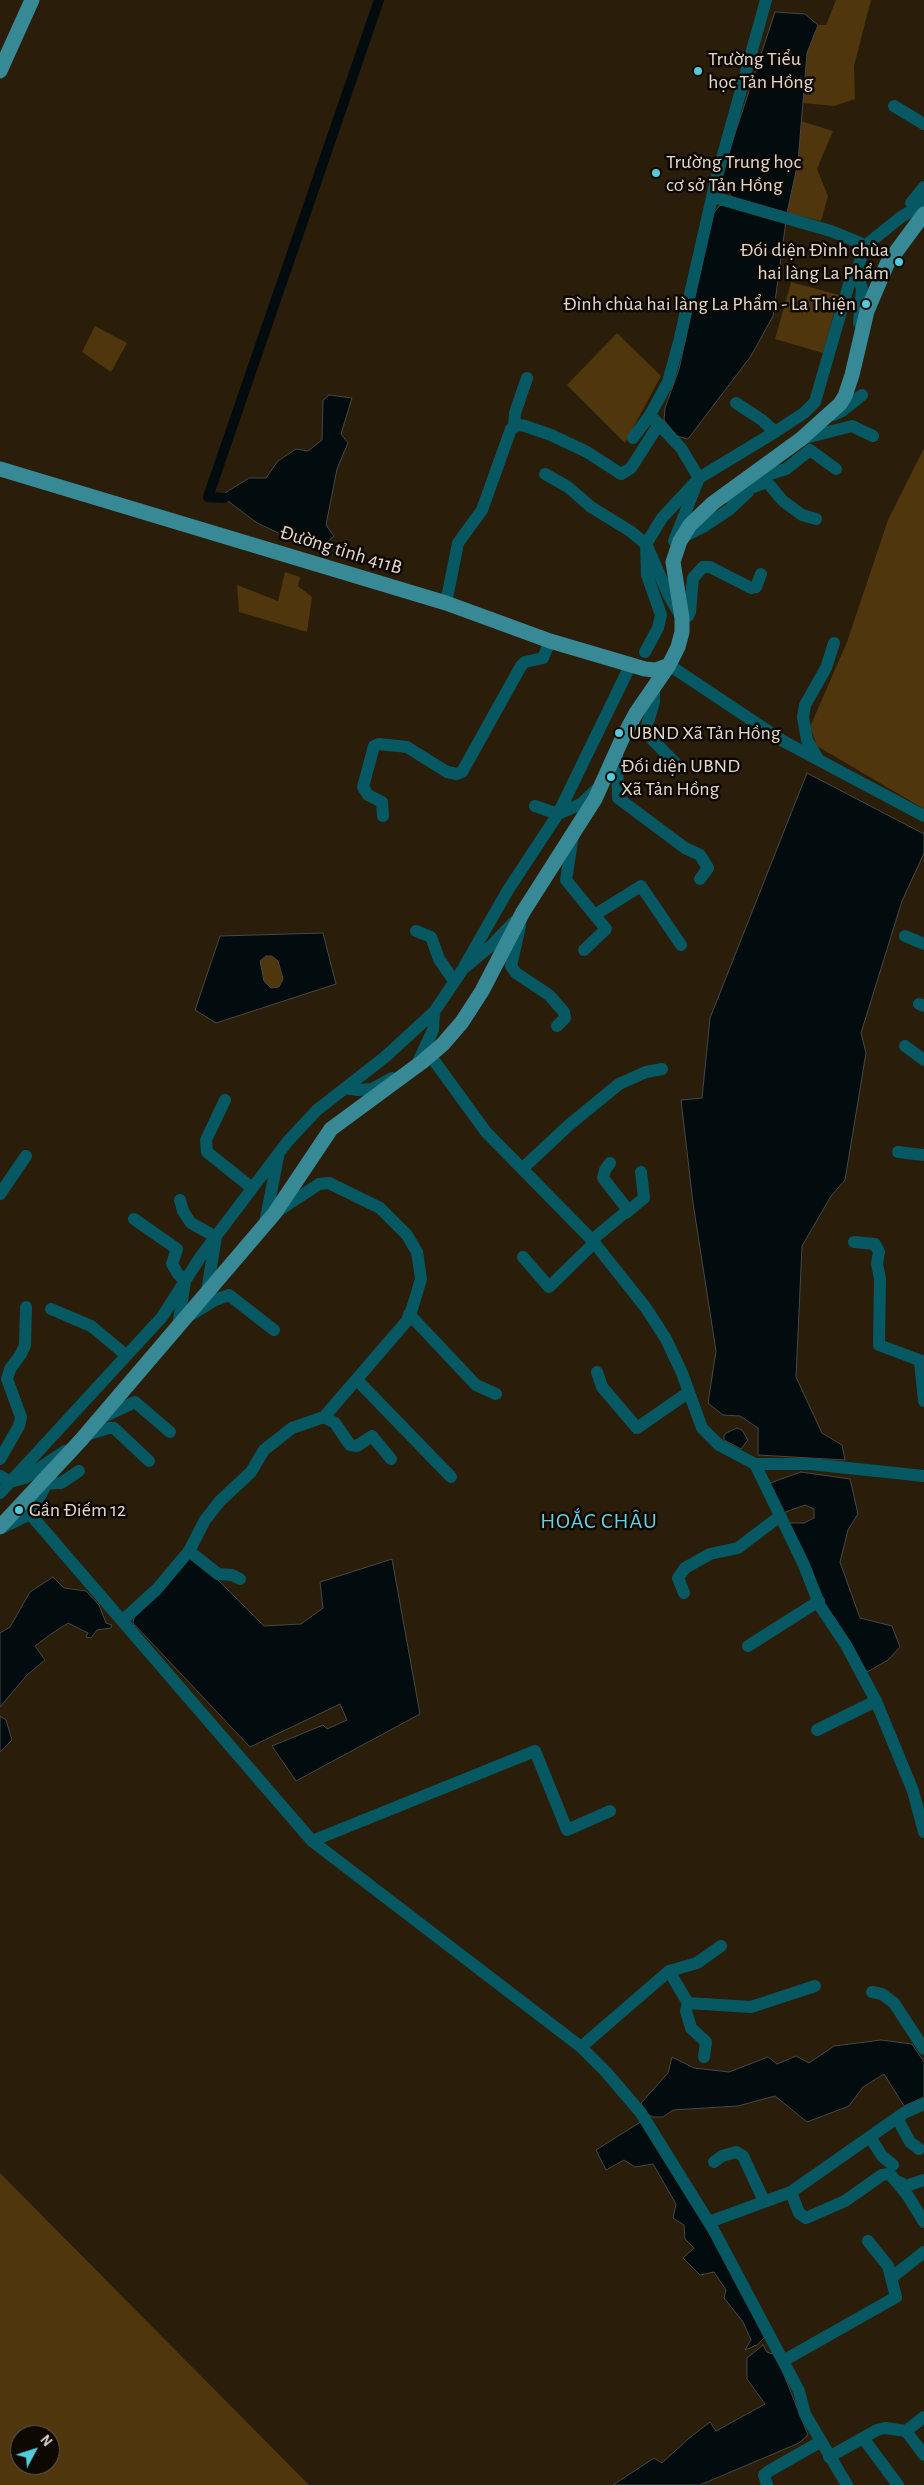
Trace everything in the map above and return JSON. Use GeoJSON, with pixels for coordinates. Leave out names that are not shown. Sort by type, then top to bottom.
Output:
{"type":"FeatureCollection","features":[{"type":"Feature","properties":{"kind":"main road"},"geometry":{"type":"LineString","coordinates":[[0,71],[32,0]]}},
{"type":"Feature","properties":{"kind":"main road"},"geometry":{"type":"LineString","coordinates":[[0,1527],[42,1485],[84,1438],[269,1218],[331,1129],[346,1116],[390,1087],[430,1055],[462,1022],[482,991],[523,912],[605,781],[636,713],[669,665],[682,632],[682,618],[673,562],[674,553],[683,536],[690,525],[717,500],[747,485],[785,450],[822,420],[845,396],[867,311],[887,264],[924,214]]}},
{"type":"Feature","properties":{"kind":"main road","name":"Đường tỉnh 411B"},"geometry":{"type":"LineString","coordinates":[[0,469],[446,603],[550,641],[656,670],[669,665]]}},
{"type":"Feature","properties":{"kind":"street"},"geometry":{"type":"LineString","coordinates":[[514,426],[525,426],[570,443],[621,474],[631,468],[654,420],[659,401],[671,372],[724,146],[766,0]]}},
{"type":"Feature","properties":{"kind":"street"},"geometry":{"type":"LineString","coordinates":[[894,106],[924,124]]}},
{"type":"Feature","properties":{"kind":"street"},"geometry":{"type":"LineString","coordinates":[[901,217],[924,187]]}},
{"type":"Feature","properties":{"kind":"street"},"geometry":{"type":"LineString","coordinates":[[713,197],[831,231],[865,246]]}},
{"type":"Feature","properties":{"kind":"street"},"geometry":{"type":"LineString","coordinates":[[646,652],[658,628],[661,615],[648,575],[646,544],[662,518],[699,478],[804,413],[815,402],[848,284],[857,270],[865,246],[901,217],[913,210],[924,198]]}},
{"type":"Feature","properties":{"kind":"street"},"geometry":{"type":"LineString","coordinates":[[857,270],[862,289],[859,344]]}},
{"type":"Feature","properties":{"kind":"street"},"geometry":{"type":"LineString","coordinates":[[446,603],[458,543],[482,510],[507,437],[514,426],[515,413],[527,378]]}},
{"type":"Feature","properties":{"kind":"street"},"geometry":{"type":"LineString","coordinates":[[822,420],[842,412],[862,395]]}},
{"type":"Feature","properties":{"kind":"street"},"geometry":{"type":"LineString","coordinates":[[736,403],[762,420],[775,432]]}},
{"type":"Feature","properties":{"kind":"street"},"geometry":{"type":"LineString","coordinates":[[822,420],[856,412]]}},
{"type":"Feature","properties":{"kind":"street"},"geometry":{"type":"LineString","coordinates":[[633,438],[654,420]]}},
{"type":"Feature","properties":{"kind":"street"},"geometry":{"type":"LineString","coordinates":[[654,420],[685,455],[699,478]]}},
{"type":"Feature","properties":{"kind":"street"},"geometry":{"type":"LineString","coordinates":[[802,438],[852,426],[873,436]]}},
{"type":"Feature","properties":{"kind":"street"},"geometry":{"type":"LineString","coordinates":[[785,450],[821,443]]}},
{"type":"Feature","properties":{"kind":"street"},"geometry":{"type":"LineString","coordinates":[[683,536],[703,527],[730,509],[747,485],[786,469],[810,450],[836,469]]}},
{"type":"Feature","properties":{"kind":"street"},"geometry":{"type":"LineString","coordinates":[[545,474],[568,487],[591,507],[630,531],[646,544],[669,596],[682,618],[688,616],[690,612],[693,578],[702,568],[707,566],[753,588],[757,585],[761,574]]}},
{"type":"Feature","properties":{"kind":"street"},"geometry":{"type":"LineString","coordinates":[[674,553],[674,543],[699,478]]}},
{"type":"Feature","properties":{"kind":"street"},"geometry":{"type":"LineString","coordinates":[[747,485],[767,482],[783,501],[802,515],[816,519]]}},
{"type":"Feature","properties":{"kind":"street"},"geometry":{"type":"LineString","coordinates":[[383,816],[381,800],[368,795],[363,787],[374,746],[379,744],[407,747],[448,772],[457,774],[462,772],[521,666],[525,662],[543,658],[550,641]]}},
{"type":"Feature","properties":{"kind":"street"},"geometry":{"type":"LineString","coordinates":[[818,759],[807,740],[803,718],[805,706],[826,668],[834,643]]}},
{"type":"Feature","properties":{"kind":"street"},"geometry":{"type":"LineString","coordinates":[[463,969],[466,959],[508,890],[558,814],[631,664]]}},
{"type":"Feature","properties":{"kind":"street"},"geometry":{"type":"LineString","coordinates":[[669,665],[783,742],[924,816]]}},
{"type":"Feature","properties":{"kind":"street"},"geometry":{"type":"LineString","coordinates":[[654,687],[654,702],[645,732],[681,769]]}},
{"type":"Feature","properties":{"kind":"street"},"geometry":{"type":"LineString","coordinates":[[617,752],[618,798],[685,848],[700,855],[708,868],[700,879]]}},
{"type":"Feature","properties":{"kind":"street"},"geometry":{"type":"LineString","coordinates":[[535,806],[558,814],[581,804],[605,781]]}},
{"type":"Feature","properties":{"kind":"street"},"geometry":{"type":"LineString","coordinates":[[573,833],[566,880],[569,887],[596,914],[606,928],[584,950]]}},
{"type":"Feature","properties":{"kind":"street"},"geometry":{"type":"LineString","coordinates":[[596,914],[641,886],[681,945]]}},
{"type":"Feature","properties":{"kind":"street"},"geometry":{"type":"LineString","coordinates":[[0,1493],[5,1479],[162,1317],[216,1237],[279,1152],[317,1110],[385,1057],[434,1012],[463,969],[492,945],[523,912]]}},
{"type":"Feature","properties":{"kind":"street"},"geometry":{"type":"LineString","coordinates":[[523,912],[511,966],[516,973],[550,995],[564,1012],[565,1018],[557,1026]]}},
{"type":"Feature","properties":{"kind":"street"},"geometry":{"type":"LineString","coordinates":[[416,931],[431,937],[439,958],[454,982]]}},
{"type":"Feature","properties":{"kind":"street"},"geometry":{"type":"LineString","coordinates":[[905,936],[924,944]]}},
{"type":"Feature","properties":{"kind":"street"},"geometry":{"type":"LineString","coordinates":[[346,1088],[358,1090],[372,1088],[411,1069],[433,1030],[434,1012]]}},
{"type":"Feature","properties":{"kind":"street"},"geometry":{"type":"LineString","coordinates":[[905,1046],[924,1060]]}},
{"type":"Feature","properties":{"kind":"street"},"geometry":{"type":"LineString","coordinates":[[430,1055],[486,1132],[524,1168],[593,1242],[646,1308],[670,1348],[702,1428],[719,1445],[755,1464],[810,1464],[924,1476]]}},
{"type":"Feature","properties":{"kind":"street"},"geometry":{"type":"LineString","coordinates":[[524,1168],[569,1125],[619,1084],[646,1072],[662,1069]]}},
{"type":"Feature","properties":{"kind":"street"},"geometry":{"type":"LineString","coordinates":[[225,1100],[206,1140],[207,1152],[252,1188]]}},
{"type":"Feature","properties":{"kind":"street"},"geometry":{"type":"LineString","coordinates":[[269,1218],[279,1152]]}},
{"type":"Feature","properties":{"kind":"street"},"geometry":{"type":"LineString","coordinates":[[898,1152],[924,1155]]}},
{"type":"Feature","properties":{"kind":"street"},"geometry":{"type":"LineString","coordinates":[[0,1194],[26,1156]]}},
{"type":"Feature","properties":{"kind":"street"},"geometry":{"type":"LineString","coordinates":[[610,1163],[605,1170],[603,1178],[626,1205],[628,1210],[626,1213]]}},
{"type":"Feature","properties":{"kind":"street"},"geometry":{"type":"LineString","coordinates":[[523,1257],[548,1287],[593,1242],[644,1198],[642,1172]]}},
{"type":"Feature","properties":{"kind":"street"},"geometry":{"type":"LineString","coordinates":[[122,1622],[157,1589],[189,1551],[205,1520],[220,1500],[252,1472],[264,1450],[292,1428],[324,1417],[406,1322],[410,1314],[421,1279],[417,1252],[406,1235],[380,1208],[329,1183],[319,1184],[269,1218]]}},
{"type":"Feature","properties":{"kind":"street"},"geometry":{"type":"LineString","coordinates":[[180,1200],[183,1211],[191,1223],[216,1237]]}},
{"type":"Feature","properties":{"kind":"street"},"geometry":{"type":"LineString","coordinates":[[134,1219],[176,1247],[177,1251],[172,1264],[185,1281]]}},
{"type":"Feature","properties":{"kind":"street"},"geometry":{"type":"LineString","coordinates":[[207,1292],[216,1237]]}},
{"type":"Feature","properties":{"kind":"street"},"geometry":{"type":"LineString","coordinates":[[854,1242],[875,1244],[879,1252],[877,1264],[880,1279],[879,1345],[922,1362],[924,1401]]}},
{"type":"Feature","properties":{"kind":"street"},"geometry":{"type":"LineString","coordinates":[[181,1323],[185,1281]]}},
{"type":"Feature","properties":{"kind":"street"},"geometry":{"type":"LineString","coordinates":[[181,1323],[216,1300],[229,1295],[274,1330]]}},
{"type":"Feature","properties":{"kind":"street"},"geometry":{"type":"LineString","coordinates":[[0,1459],[19,1426],[22,1417],[7,1380],[10,1369],[22,1354],[25,1345],[26,1307]]}},
{"type":"Feature","properties":{"kind":"street"},"geometry":{"type":"LineString","coordinates":[[51,1309],[91,1326],[126,1355]]}},
{"type":"Feature","properties":{"kind":"street"},"geometry":{"type":"LineString","coordinates":[[410,1314],[476,1385],[496,1394]]}},
{"type":"Feature","properties":{"kind":"street"},"geometry":{"type":"LineString","coordinates":[[597,1372],[602,1387],[637,1428],[689,1392]]}},
{"type":"Feature","properties":{"kind":"street"},"geometry":{"type":"LineString","coordinates":[[357,1380],[451,1477]]}},
{"type":"Feature","properties":{"kind":"street"},"geometry":{"type":"LineString","coordinates":[[100,1418],[135,1402],[170,1432]]}},
{"type":"Feature","properties":{"kind":"street"},"geometry":{"type":"LineString","coordinates":[[324,1417],[336,1423],[342,1437],[350,1445],[357,1446],[372,1436],[391,1459]]}},
{"type":"Feature","properties":{"kind":"street"},"geometry":{"type":"LineString","coordinates":[[5,1479],[25,1478],[84,1438],[114,1428],[149,1461]]}},
{"type":"Feature","properties":{"kind":"street"},"geometry":{"type":"LineString","coordinates":[[755,1464],[804,1564],[818,1601],[876,1701],[913,1791],[924,1832]]}},
{"type":"Feature","properties":{"kind":"street"},"geometry":{"type":"LineString","coordinates":[[0,1527],[30,1514],[42,1485],[61,1482],[79,1471]]}},
{"type":"Feature","properties":{"kind":"street"},"geometry":{"type":"LineString","coordinates":[[30,1514],[312,1841],[581,2047],[606,2072],[641,2113],[709,2222],[799,2391],[805,2414],[847,2485]]}},
{"type":"Feature","properties":{"kind":"street"},"geometry":{"type":"LineString","coordinates":[[684,1593],[678,1578],[685,1568],[710,1554],[738,1548],[780,1516]]}},
{"type":"Feature","properties":{"kind":"street"},"geometry":{"type":"LineString","coordinates":[[189,1551],[218,1574],[232,1575],[240,1579]]}},
{"type":"Feature","properties":{"kind":"street"},"geometry":{"type":"LineString","coordinates":[[748,1646],[818,1601]]}},
{"type":"Feature","properties":{"kind":"street"},"geometry":{"type":"LineString","coordinates":[[817,1730],[876,1701]]}},
{"type":"Feature","properties":{"kind":"street"},"geometry":{"type":"LineString","coordinates":[[312,1841],[535,1751],[567,1830],[610,1811]]}},
{"type":"Feature","properties":{"kind":"street"},"geometry":{"type":"LineString","coordinates":[[581,2047],[669,1971],[697,1964],[720,1946]]}},
{"type":"Feature","properties":{"kind":"street"},"geometry":{"type":"LineString","coordinates":[[669,1971],[688,2003],[686,2012],[691,2028],[706,2042],[704,2057]]}},
{"type":"Feature","properties":{"kind":"street"},"geometry":{"type":"LineString","coordinates":[[688,2003],[751,2007],[815,1986]]}},
{"type":"Feature","properties":{"kind":"street"},"geometry":{"type":"LineString","coordinates":[[872,1992],[882,1994],[894,2003],[924,2049]]}},
{"type":"Feature","properties":{"kind":"street"},"geometry":{"type":"LineString","coordinates":[[709,2222],[791,2192],[897,2118],[924,2104]]}},
{"type":"Feature","properties":{"kind":"street"},"geometry":{"type":"LineString","coordinates":[[897,2118],[910,2142],[920,2149]]}},
{"type":"Feature","properties":{"kind":"street"},"geometry":{"type":"LineString","coordinates":[[870,2137],[882,2156],[893,2165]]}},
{"type":"Feature","properties":{"kind":"street"},"geometry":{"type":"LineString","coordinates":[[714,2162],[722,2156],[736,2152],[743,2156],[764,2201]]}},
{"type":"Feature","properties":{"kind":"street"},"geometry":{"type":"LineString","coordinates":[[791,2192],[799,2213],[806,2218],[845,2201],[882,2175],[890,2174],[906,2186],[924,2180]]}},
{"type":"Feature","properties":{"kind":"street"},"geometry":{"type":"LineString","coordinates":[[899,2182],[924,2222]]}},
{"type":"Feature","properties":{"kind":"street"},"geometry":{"type":"LineString","coordinates":[[783,2361],[896,2297],[888,2266],[868,2241]]}},
{"type":"Feature","properties":{"kind":"street"},"geometry":{"type":"LineString","coordinates":[[891,2278],[924,2252]]}},
{"type":"Feature","properties":{"kind":"street"},"geometry":{"type":"LineString","coordinates":[[906,2431],[924,2417]]}},
{"type":"Feature","properties":{"kind":"street"},"geometry":{"type":"LineString","coordinates":[[829,2457],[885,2428],[906,2431],[924,2455]]}},
{"type":"Feature","properties":{"kind":"street"},"geometry":{"type":"LineString","coordinates":[[863,2438],[898,2485]]}},
{"type":"Feature","properties":{"kind":"street"},"geometry":{"type":"LineString","coordinates":[[767,2485],[764,2475],[820,2442]]}},
{"type":"Feature","properties":{"kind":"shaded area"},"geometry":{"type":"Polygon","coordinates":[[[836,0],[871,0],[854,66],[855,99],[834,106],[802,103],[807,53],[818,25],[826,25],[836,0]]]}},
{"type":"Feature","properties":{"kind":"shaded area"},"geometry":{"type":"Polygon","coordinates":[[[775,12],[805,14],[818,25],[807,53],[798,162],[787,213],[732,197],[722,185],[722,173],[775,12]]]}},
{"type":"Feature","properties":{"kind":"shaded area"},"geometry":{"type":"Polygon","coordinates":[[[801,121],[833,131],[817,169],[828,196],[821,221],[787,213],[798,162],[801,121]]]}},
{"type":"Feature","properties":{"kind":"shaded area"},"geometry":{"type":"Polygon","coordinates":[[[726,204],[786,221],[773,316],[751,356],[688,439],[677,436],[664,420],[665,408],[679,369],[713,214],[719,206],[726,204]]]}},
{"type":"Feature","properties":{"kind":"shaded area"},"geometry":{"type":"Polygon","coordinates":[[[791,282],[839,295],[823,353],[775,339],[791,282]]]}},
{"type":"Feature","properties":{"kind":"shaded area"},"geometry":{"type":"Polygon","coordinates":[[[95,326],[127,343],[111,372],[82,352],[95,326]]]}},
{"type":"Feature","properties":{"kind":"shaded area"},"geometry":{"type":"Polygon","coordinates":[[[617,333],[661,376],[625,443],[567,385],[617,333]]]}},
{"type":"Feature","properties":{"kind":"shaded area"},"geometry":{"type":"Polygon","coordinates":[[[329,395],[352,398],[341,434],[348,443],[337,469],[326,525],[334,536],[325,544],[309,547],[257,523],[224,498],[225,493],[249,478],[266,478],[278,461],[296,449],[308,451],[322,440],[323,400],[329,395]]]}},
{"type":"Feature","properties":{"kind":"shaded area"},"geometry":{"type":"Polygon","coordinates":[[[924,448],[924,809],[817,746],[810,727],[847,642],[888,520],[924,448]]]}},
{"type":"Feature","properties":{"kind":"shaded area"},"geometry":{"type":"Polygon","coordinates":[[[285,572],[300,577],[298,586],[312,597],[307,632],[239,612],[237,585],[278,601],[285,572]]]}},
{"type":"Feature","properties":{"kind":"shaded area"},"geometry":{"type":"Polygon","coordinates":[[[807,773],[924,834],[924,853],[902,901],[861,1033],[866,1053],[845,1180],[831,1196],[802,1246],[796,1377],[822,1433],[842,1445],[845,1460],[758,1455],[758,1428],[740,1416],[723,1415],[708,1403],[716,1351],[693,1203],[681,1100],[702,1098],[710,1018],[807,773]]]}},
{"type":"Feature","properties":{"kind":"shaded area"},"geometry":{"type":"Polygon","coordinates":[[[323,933],[336,984],[216,1023],[195,1010],[220,936],[323,933]],[[266,956],[260,961],[264,981],[271,988],[279,987],[283,979],[278,961],[272,956],[266,956]]]}},
{"type":"Feature","properties":{"kind":"shaded area"},"geometry":{"type":"Polygon","coordinates":[[[266,956],[272,956],[278,961],[283,979],[279,987],[271,988],[264,981],[260,961],[266,956]]]}},
{"type":"Feature","properties":{"kind":"shaded area"},"geometry":{"type":"Polygon","coordinates":[[[737,1428],[742,1430],[748,1440],[741,1449],[724,1440],[726,1433],[737,1428]]]}},
{"type":"Feature","properties":{"kind":"shaded area"},"geometry":{"type":"Polygon","coordinates":[[[801,1472],[850,1479],[858,1514],[848,1530],[840,1562],[860,1618],[892,1626],[900,1647],[888,1660],[867,1672],[823,1603],[788,1523],[804,1523],[814,1518],[814,1509],[805,1505],[783,1513],[770,1483],[801,1472]]]}},
{"type":"Feature","properties":{"kind":"shaded area"},"geometry":{"type":"Polygon","coordinates":[[[193,1555],[264,1626],[301,1624],[323,1608],[320,1582],[392,1559],[420,1714],[296,1781],[272,1746],[323,1725],[327,1729],[347,1720],[340,1704],[250,1747],[133,1623],[135,1613],[193,1555]]]}},
{"type":"Feature","properties":{"kind":"shaded area"},"geometry":{"type":"Polygon","coordinates":[[[53,1577],[64,1588],[86,1591],[99,1605],[106,1623],[112,1625],[111,1628],[97,1630],[91,1638],[86,1637],[88,1633],[68,1623],[51,1634],[35,1646],[45,1660],[27,1675],[0,1707],[0,1633],[10,1627],[30,1592],[53,1577]]]}},
{"type":"Feature","properties":{"kind":"shaded area"},"geometry":{"type":"Polygon","coordinates":[[[0,1716],[6,1720],[12,1740],[0,1752],[0,1716]]]}},
{"type":"Feature","properties":{"kind":"shaded area"},"geometry":{"type":"Polygon","coordinates":[[[881,2040],[912,2044],[924,2062],[924,2097],[904,2106],[884,2074],[863,2087],[849,2106],[807,2122],[775,2096],[738,2106],[673,2110],[663,2117],[653,2117],[645,2113],[641,2103],[668,2073],[672,2057],[694,2068],[729,2072],[768,2057],[777,2064],[796,2056],[809,2063],[834,2046],[881,2040]]]}},
{"type":"Feature","properties":{"kind":"shaded area"},"geometry":{"type":"Polygon","coordinates":[[[642,2121],[690,2197],[767,2335],[757,2345],[745,2350],[751,2340],[743,2322],[724,2298],[726,2290],[714,2272],[700,2275],[683,2258],[694,2248],[685,2239],[684,2225],[673,2218],[676,2204],[653,2164],[635,2167],[624,2160],[606,2170],[596,2150],[642,2121]]]}},
{"type":"Feature","properties":{"kind":"shaded area"},"geometry":{"type":"Polygon","coordinates":[[[0,2173],[309,2485],[0,2485],[0,2173]]]}},
{"type":"Feature","properties":{"kind":"shaded area"},"geometry":{"type":"Polygon","coordinates":[[[763,2345],[767,2352],[776,2355],[808,2435],[799,2443],[700,2485],[613,2485],[654,2458],[662,2463],[710,2422],[716,2431],[765,2404],[747,2379],[747,2358],[763,2345]]]}},
{"type":"Feature","properties":{"kind":"waterway"},"geometry":{"type":"LineString","coordinates":[[224,498],[208,497],[379,0]]}},
{"type":"Feature","properties":{"kind":"place","name":"Trường Tiểu học Tản Hồng"},"geometry":{"type":"Point","coordinates":[698,71]}},
{"type":"Feature","properties":{"kind":"place","name":"Trường Trung học cơ sở Tản Hồng"},"geometry":{"type":"Point","coordinates":[656,173]}},
{"type":"Feature","properties":{"kind":"place","name":"Đối diện Đình chùa hai làng La Phẩm"},"geometry":{"type":"Point","coordinates":[899,262]}},
{"type":"Feature","properties":{"kind":"place","name":"Đình chùa hai làng La Phẩm - La Thiện"},"geometry":{"type":"Point","coordinates":[866,304]}},
{"type":"Feature","properties":{"kind":"place","name":"UBND Xã Tản Hồng"},"geometry":{"type":"Point","coordinates":[619,733]}},
{"type":"Feature","properties":{"kind":"place","name":"Đối diện UBND Xã Tản Hồng"},"geometry":{"type":"Point","coordinates":[611,777]}},
{"type":"Feature","properties":{"kind":"place","name":"Gần Điếm 12"},"geometry":{"type":"Point","coordinates":[19,1510]}},
{"type":"Feature","properties":{"kind":"district","name":"HOẮC CHÂU"},"geometry":{"type":"Point","coordinates":[599,1521]}}]}
